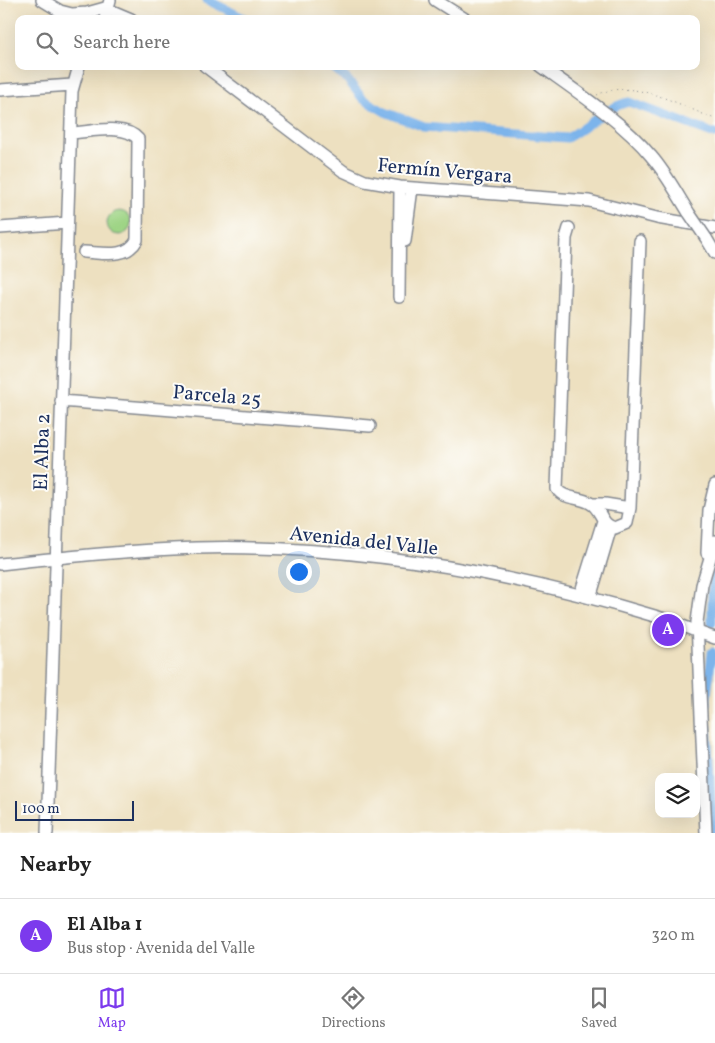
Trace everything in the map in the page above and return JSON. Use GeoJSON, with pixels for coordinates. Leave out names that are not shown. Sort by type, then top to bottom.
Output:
{"type":"FeatureCollection","features":[{"type":"Feature","properties":{"kind":"street"},"geometry":{"type":"LineString","coordinates":[[42,0],[60,11],[78,15]]}},
{"type":"Feature","properties":{"kind":"street"},"geometry":{"type":"LineString","coordinates":[[86,15],[96,0]]}},
{"type":"Feature","properties":{"kind":"street"},"geometry":{"type":"LineString","coordinates":[[435,0],[458,15]]}},
{"type":"Feature","properties":{"kind":"street"},"geometry":{"type":"LineString","coordinates":[[87,15],[99,8],[108,9],[122,15]]}},
{"type":"Feature","properties":{"kind":"street","name":"Fermín Vergara"},"geometry":{"type":"LineString","coordinates":[[211,70],[343,172],[365,181],[400,187],[589,201],[657,218],[715,228]]}},
{"type":"Feature","properties":{"kind":"street"},"geometry":{"type":"LineString","coordinates":[[546,70],[597,108],[652,156],[715,253]]}},
{"type":"Feature","properties":{"kind":"street"},"geometry":{"type":"LineString","coordinates":[[0,90],[76,73]]}},
{"type":"Feature","properties":{"kind":"street","name":"El Alba 2"},"geometry":{"type":"LineString","coordinates":[[47,833],[70,134],[76,73]]}},
{"type":"Feature","properties":{"kind":"street"},"geometry":{"type":"LineString","coordinates":[[70,134],[125,130],[134,133],[138,139],[137,240],[133,248],[126,253],[84,252]]}},
{"type":"Feature","properties":{"kind":"street"},"geometry":{"type":"LineString","coordinates":[[400,187],[399,297],[403,288],[404,254],[412,188]]}},
{"type":"Feature","properties":{"kind":"street"},"geometry":{"type":"LineString","coordinates":[[0,228],[68,223]]}},
{"type":"Feature","properties":{"kind":"street"},"geometry":{"type":"LineString","coordinates":[[569,228],[566,238],[557,490],[562,494],[593,504],[630,508]]}},
{"type":"Feature","properties":{"kind":"street"},"geometry":{"type":"LineString","coordinates":[[593,504],[607,524],[619,528],[627,523],[630,508],[640,241]]}},
{"type":"Feature","properties":{"kind":"street","name":"Parcela 25"},"geometry":{"type":"LineString","coordinates":[[61,401],[370,426]]}},
{"type":"Feature","properties":{"kind":"street"},"geometry":{"type":"LineString","coordinates":[[706,570],[709,510],[715,485]]}},
{"type":"Feature","properties":{"kind":"street"},"geometry":{"type":"LineString","coordinates":[[585,596],[607,524]]}},
{"type":"Feature","properties":{"kind":"street"},"geometry":{"type":"LineString","coordinates":[[706,833],[697,632],[698,604],[715,541]]}},
{"type":"Feature","properties":{"kind":"street","name":"Avenida del Valle"},"geometry":{"type":"LineString","coordinates":[[0,564],[129,551],[197,548],[313,552],[374,557],[464,570],[585,596],[660,618],[715,638]]}},
{"type":"Feature","properties":{"kind":"path"},"geometry":{"type":"LineString","coordinates":[[604,92],[622,89],[645,93],[715,119]]}},
{"type":"Feature","properties":{"kind":"green space"},"geometry":{"type":"Polygon","coordinates":[[[119,211],[124,212],[130,218],[130,228],[124,234],[119,235],[114,234],[108,228],[107,223],[108,218],[114,212],[119,211]]]}},
{"type":"Feature","properties":{"kind":"waterway"},"geometry":{"type":"LineString","coordinates":[[207,0],[238,15]]}},
{"type":"Feature","properties":{"kind":"waterway"},"geometry":{"type":"LineString","coordinates":[[336,70],[347,79],[363,99],[385,112],[424,127],[567,138],[605,112],[629,102],[715,134]]}},
{"type":"Feature","properties":{"kind":"waterway"},"geometry":{"type":"LineString","coordinates":[[712,623],[712,592],[715,569]]}},
{"type":"Feature","properties":{"kind":"waterway"},"geometry":{"type":"LineString","coordinates":[[706,704],[712,652]]}},
{"type":"Feature","properties":{"kind":"waterway"},"geometry":{"type":"LineString","coordinates":[[707,727],[713,833]]}},
{"type":"Feature","properties":{"kind":"place","name":"El Alba 1"},"geometry":{"type":"Point","coordinates":[668,630]}}]}
